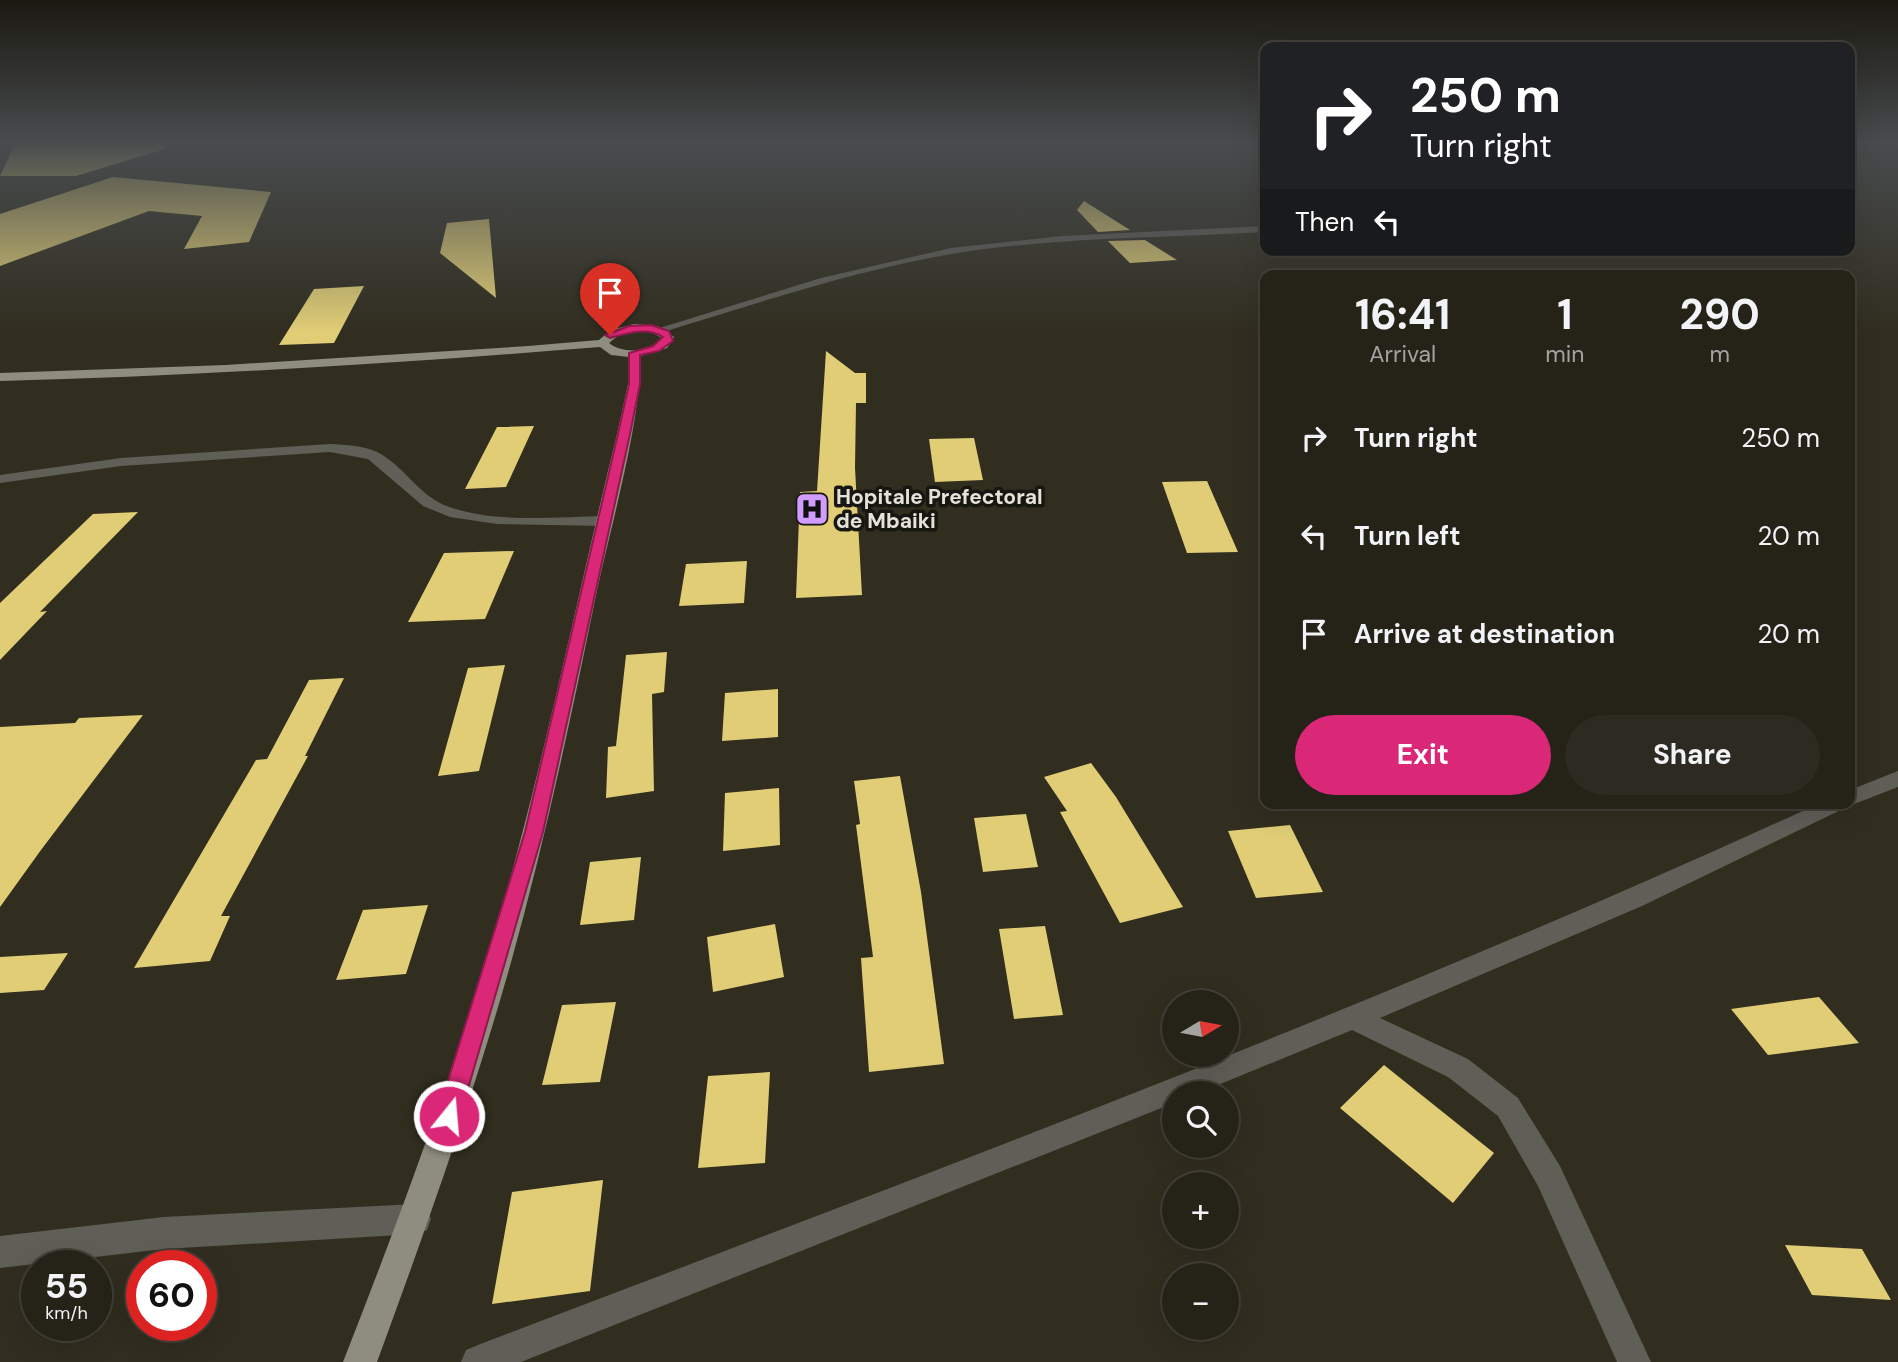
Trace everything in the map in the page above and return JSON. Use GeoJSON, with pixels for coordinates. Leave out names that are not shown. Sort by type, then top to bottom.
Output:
{"type":"FeatureCollection","features":[{"type":"Feature","properties":{"kind":"main road"},"geometry":{"type":"LineString","coordinates":[[0,377],[276,366],[603,343],[610,335],[629,329],[659,330],[668,337],[663,345],[635,353],[609,350],[603,343]]}},
{"type":"Feature","properties":{"kind":"main road"},"geometry":{"type":"LineString","coordinates":[[360,1362],[416,1219],[481,1014],[534,832],[634,384],[635,353]]}},
{"type":"Feature","properties":{"kind":"street"},"geometry":{"type":"LineString","coordinates":[[659,330],[829,280],[949,251],[1046,241],[1260,229]]}},
{"type":"Feature","properties":{"kind":"street"},"geometry":{"type":"LineString","coordinates":[[0,479],[121,462],[330,448],[361,451],[375,458],[412,491],[439,508],[483,517],[604,522]]}},
{"type":"Feature","properties":{"kind":"street"},"geometry":{"type":"LineString","coordinates":[[1855,797],[1898,778]]}},
{"type":"Feature","properties":{"kind":"street"},"geometry":{"type":"LineString","coordinates":[[480,1362],[921,1191],[1353,1018],[1634,899],[1827,809]]}},
{"type":"Feature","properties":{"kind":"street"},"geometry":{"type":"LineString","coordinates":[[1353,1018],[1458,1068],[1508,1107],[1549,1175],[1634,1362]]}},
{"type":"Feature","properties":{"kind":"street"},"geometry":{"type":"LineString","coordinates":[[0,1252],[164,1233],[416,1219]]}},
{"type":"Feature","properties":{"kind":"building"},"geometry":{"type":"Polygon","coordinates":[[[26,206],[265,206],[249,242],[184,249],[202,216],[149,211],[0,266],[0,214],[26,206]]]}},
{"type":"Feature","properties":{"kind":"building"},"geometry":{"type":"Polygon","coordinates":[[[1080,206],[1091,206],[1130,230],[1098,232],[1077,210],[1080,206]]]}},
{"type":"Feature","properties":{"kind":"building"},"geometry":{"type":"Polygon","coordinates":[[[489,219],[496,298],[440,253],[447,223],[489,219]]]}},
{"type":"Feature","properties":{"kind":"building"},"geometry":{"type":"Polygon","coordinates":[[[1145,240],[1177,260],[1130,263],[1108,241],[1145,240]]]}},
{"type":"Feature","properties":{"kind":"building"},"geometry":{"type":"Polygon","coordinates":[[[364,286],[334,343],[279,345],[314,289],[364,286]]]}},
{"type":"Feature","properties":{"kind":"building"},"geometry":{"type":"Polygon","coordinates":[[[826,351],[855,373],[866,373],[866,403],[856,403],[855,468],[862,595],[796,598],[800,492],[817,491],[826,351]]]}},
{"type":"Feature","properties":{"kind":"building"},"geometry":{"type":"Polygon","coordinates":[[[534,426],[506,487],[465,489],[497,427],[534,426]]]}},
{"type":"Feature","properties":{"kind":"building"},"geometry":{"type":"Polygon","coordinates":[[[974,438],[983,480],[935,482],[929,439],[974,438]]]}},
{"type":"Feature","properties":{"kind":"building"},"geometry":{"type":"Polygon","coordinates":[[[1207,481],[1238,552],[1187,553],[1162,482],[1207,481]]]}},
{"type":"Feature","properties":{"kind":"building"},"geometry":{"type":"Polygon","coordinates":[[[138,512],[40,612],[47,611],[0,660],[0,603],[93,514],[138,512]]]}},
{"type":"Feature","properties":{"kind":"building"},"geometry":{"type":"Polygon","coordinates":[[[514,551],[485,619],[408,622],[444,553],[514,551]]]}},
{"type":"Feature","properties":{"kind":"building"},"geometry":{"type":"Polygon","coordinates":[[[747,561],[744,603],[679,606],[686,564],[747,561]]]}},
{"type":"Feature","properties":{"kind":"building"},"geometry":{"type":"Polygon","coordinates":[[[667,652],[664,692],[652,694],[654,791],[606,798],[608,747],[616,746],[626,655],[667,652]]]}},
{"type":"Feature","properties":{"kind":"building"},"geometry":{"type":"Polygon","coordinates":[[[505,665],[479,771],[438,776],[468,668],[505,665]]]}},
{"type":"Feature","properties":{"kind":"building"},"geometry":{"type":"Polygon","coordinates":[[[344,678],[305,756],[308,756],[221,916],[230,916],[210,961],[134,968],[256,760],[267,759],[309,680],[344,678]]]}},
{"type":"Feature","properties":{"kind":"building"},"geometry":{"type":"Polygon","coordinates":[[[778,689],[778,737],[722,741],[725,693],[778,689]]]}},
{"type":"Feature","properties":{"kind":"building"},"geometry":{"type":"Polygon","coordinates":[[[143,715],[0,907],[0,727],[75,723],[79,718],[143,715]]]}},
{"type":"Feature","properties":{"kind":"building"},"geometry":{"type":"Polygon","coordinates":[[[1091,763],[1116,797],[1183,907],[1120,923],[1060,812],[1067,811],[1044,777],[1091,763]]]}},
{"type":"Feature","properties":{"kind":"building"},"geometry":{"type":"Polygon","coordinates":[[[900,776],[921,892],[944,1064],[869,1072],[861,958],[873,957],[856,825],[860,824],[854,781],[900,776]]]}},
{"type":"Feature","properties":{"kind":"building"},"geometry":{"type":"Polygon","coordinates":[[[779,788],[780,845],[723,851],[725,793],[779,788]]]}},
{"type":"Feature","properties":{"kind":"building"},"geometry":{"type":"Polygon","coordinates":[[[1026,814],[1038,867],[983,872],[974,818],[1026,814]]]}},
{"type":"Feature","properties":{"kind":"building"},"geometry":{"type":"Polygon","coordinates":[[[1290,825],[1323,892],[1256,898],[1228,831],[1290,825]]]}},
{"type":"Feature","properties":{"kind":"building"},"geometry":{"type":"Polygon","coordinates":[[[641,857],[634,920],[580,925],[590,862],[641,857]]]}},
{"type":"Feature","properties":{"kind":"building"},"geometry":{"type":"Polygon","coordinates":[[[428,905],[406,974],[336,980],[363,910],[428,905]]]}},
{"type":"Feature","properties":{"kind":"building"},"geometry":{"type":"Polygon","coordinates":[[[775,924],[784,977],[713,992],[707,937],[775,924]]]}},
{"type":"Feature","properties":{"kind":"building"},"geometry":{"type":"Polygon","coordinates":[[[1045,926],[1063,1015],[1014,1019],[999,929],[1045,926]]]}},
{"type":"Feature","properties":{"kind":"building"},"geometry":{"type":"Polygon","coordinates":[[[68,953],[44,990],[0,993],[0,957],[68,953]]]}},
{"type":"Feature","properties":{"kind":"building"},"geometry":{"type":"Polygon","coordinates":[[[1819,997],[1859,1043],[1768,1055],[1731,1009],[1819,997]]]}},
{"type":"Feature","properties":{"kind":"building"},"geometry":{"type":"Polygon","coordinates":[[[616,1002],[600,1082],[542,1085],[562,1005],[616,1002]]]}},
{"type":"Feature","properties":{"kind":"building"},"geometry":{"type":"Polygon","coordinates":[[[1384,1065],[1494,1153],[1453,1203],[1340,1108],[1384,1065]]]}},
{"type":"Feature","properties":{"kind":"building"},"geometry":{"type":"Polygon","coordinates":[[[770,1072],[765,1163],[698,1168],[708,1076],[770,1072]]]}},
{"type":"Feature","properties":{"kind":"building"},"geometry":{"type":"Polygon","coordinates":[[[603,1180],[590,1291],[492,1304],[512,1192],[603,1180]]]}},
{"type":"Feature","properties":{"kind":"building"},"geometry":{"type":"Polygon","coordinates":[[[1785,1245],[1862,1249],[1891,1300],[1812,1295],[1785,1245]]]}},
{"type":"Feature","properties":{"kind":"place","name":"Hopitale Prefectoral de Mbaiki"},"geometry":{"type":"Point","coordinates":[812,509]}},
{"type":"Feature","properties":{"kind":"route"},"geometry":{"type":"LineString","coordinates":[[449,1116],[534,832],[624,434],[634,384],[635,353],[656,349],[668,341],[666,333],[651,328],[629,329],[610,335]]}}]}
